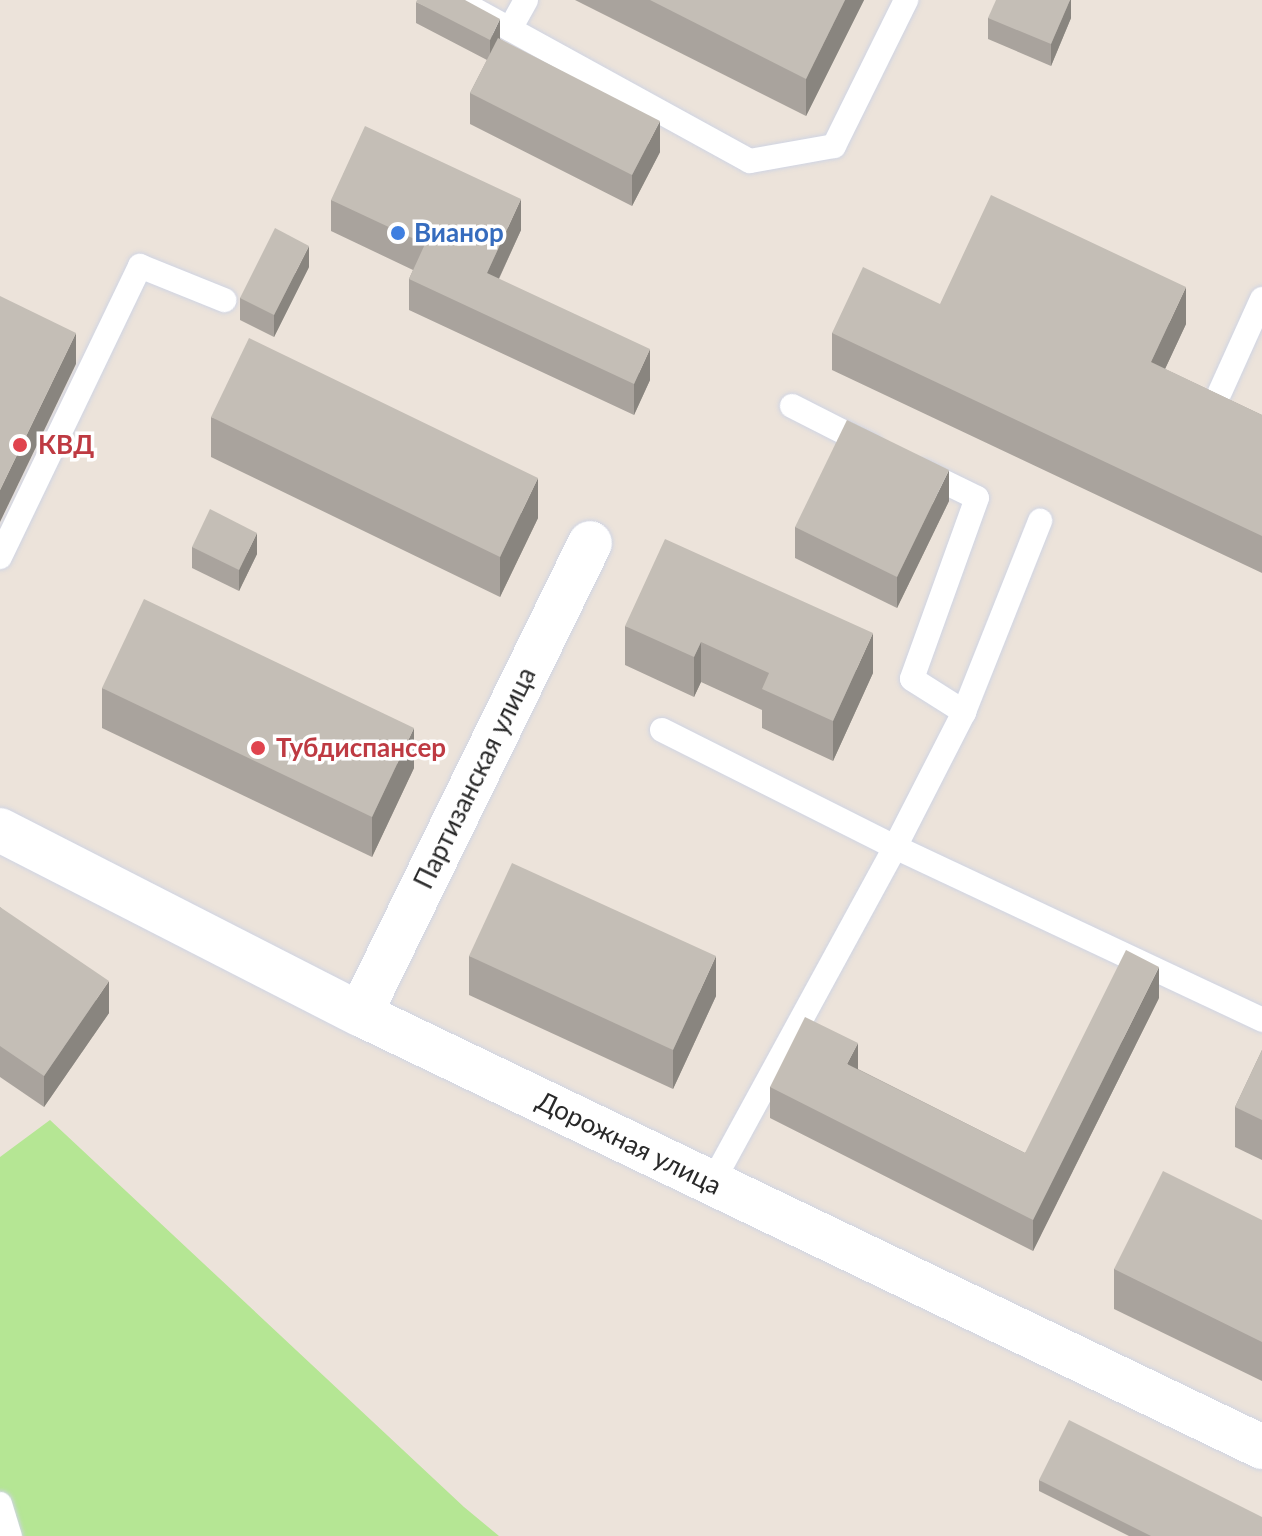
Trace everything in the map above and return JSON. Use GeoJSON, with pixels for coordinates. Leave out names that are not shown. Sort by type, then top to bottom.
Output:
{"type":"FeatureCollection","features":[{"type":"Feature","properties":{"kind":"street","name":"Партизанская улица"},"geometry":{"type":"LineString","coordinates":[[360,1014],[590,543]]}},
{"type":"Feature","properties":{"kind":"street","name":"Дорожная улица"},"geometry":{"type":"LineString","coordinates":[[0,830],[360,1014],[1262,1447]]}},
{"type":"Feature","properties":{"kind":"lane"},"geometry":{"type":"LineString","coordinates":[[457,0],[750,161],[834,146],[906,0]]}},
{"type":"Feature","properties":{"kind":"lane"},"geometry":{"type":"LineString","coordinates":[[510,29],[526,0]]}},
{"type":"Feature","properties":{"kind":"lane"},"geometry":{"type":"LineString","coordinates":[[0,557],[140,266],[224,300]]}},
{"type":"Feature","properties":{"kind":"lane"},"geometry":{"type":"LineString","coordinates":[[1220,392],[1262,299]]}},
{"type":"Feature","properties":{"kind":"lane"},"geometry":{"type":"LineString","coordinates":[[792,406],[977,498],[912,679],[964,712]]}},
{"type":"Feature","properties":{"kind":"lane"},"geometry":{"type":"LineString","coordinates":[[712,1183],[895,847],[964,712],[1040,521]]}},
{"type":"Feature","properties":{"kind":"lane"},"geometry":{"type":"LineString","coordinates":[[662,730],[895,847],[1262,1020]]}},
{"type":"Feature","properties":{"kind":"lane"},"geometry":{"type":"LineString","coordinates":[[0,1504],[10,1536]]}},
{"type":"Feature","properties":{"kind":"green space"},"geometry":{"type":"Polygon","coordinates":[[[50,1120],[464,1507],[499,1536],[0,1536],[0,1157],[50,1120]]]}},
{"type":"Feature","properties":{"kind":"building"},"geometry":{"type":"Polygon","coordinates":[[[417,0],[465,0],[500,19],[490,40],[417,0]]]}},
{"type":"Feature","properties":{"kind":"building"},"geometry":{"type":"Polygon","coordinates":[[[650,0],[845,0],[806,79],[650,0]]]}},
{"type":"Feature","properties":{"kind":"building"},"geometry":{"type":"Polygon","coordinates":[[[996,0],[1070,0],[1051,44],[988,18],[996,0]]]}},
{"type":"Feature","properties":{"kind":"building"},"geometry":{"type":"Polygon","coordinates":[[[498,38],[660,121],[632,175],[470,93],[498,38]]]}},
{"type":"Feature","properties":{"kind":"building"},"geometry":{"type":"Polygon","coordinates":[[[365,126],[521,199],[487,273],[650,349],[634,384],[409,279],[425,244],[331,200],[365,126]]]}},
{"type":"Feature","properties":{"kind":"building"},"geometry":{"type":"Polygon","coordinates":[[[991,195],[1186,287],[1151,362],[1262,415],[1262,536],[832,333],[863,267],[940,304],[991,195]]]}},
{"type":"Feature","properties":{"kind":"building"},"geometry":{"type":"Polygon","coordinates":[[[275,228],[309,246],[274,315],[240,298],[275,228]]]}},
{"type":"Feature","properties":{"kind":"building","name":"КВД"},"geometry":{"type":"Polygon","coordinates":[[[0,296],[76,333],[0,490],[0,296]]]}},
{"type":"Feature","properties":{"kind":"building"},"geometry":{"type":"Polygon","coordinates":[[[249,338],[538,478],[500,557],[211,417],[249,338]]]}},
{"type":"Feature","properties":{"kind":"building"},"geometry":{"type":"Polygon","coordinates":[[[847,420],[949,470],[897,577],[795,527],[847,420]]]}},
{"type":"Feature","properties":{"kind":"building"},"geometry":{"type":"Polygon","coordinates":[[[210,509],[257,533],[239,570],[192,547],[210,509]]]}},
{"type":"Feature","properties":{"kind":"building"},"geometry":{"type":"Polygon","coordinates":[[[665,539],[873,633],[833,721],[762,689],[769,673],[701,642],[694,657],[625,626],[665,539]]]}},
{"type":"Feature","properties":{"kind":"building"},"geometry":{"type":"Polygon","coordinates":[[[144,599],[414,728],[372,817],[102,688],[144,599]]]}},
{"type":"Feature","properties":{"kind":"building"},"geometry":{"type":"Polygon","coordinates":[[[512,863],[716,956],[673,1050],[469,956],[512,863]]]}},
{"type":"Feature","properties":{"kind":"building"},"geometry":{"type":"Polygon","coordinates":[[[0,907],[109,981],[44,1076],[0,1046],[0,907]]]}},
{"type":"Feature","properties":{"kind":"building"},"geometry":{"type":"Polygon","coordinates":[[[1126,950],[1159,967],[1033,1220],[770,1087],[805,1017],[858,1043],[847,1064],[1025,1153],[1126,950]]]}},
{"type":"Feature","properties":{"kind":"building"},"geometry":{"type":"Polygon","coordinates":[[[1262,1050],[1262,1120],[1235,1107],[1262,1050]]]}},
{"type":"Feature","properties":{"kind":"building"},"geometry":{"type":"Polygon","coordinates":[[[1163,1171],[1262,1220],[1262,1342],[1114,1269],[1163,1171]]]}},
{"type":"Feature","properties":{"kind":"building"},"geometry":{"type":"Polygon","coordinates":[[[1069,1420],[1262,1517],[1262,1536],[1151,1536],[1039,1480],[1069,1420]]]}},
{"type":"Feature","properties":{"kind":"place","name":"Вианор"},"geometry":{"type":"Point","coordinates":[398,233]}},
{"type":"Feature","properties":{"kind":"place","name":"КВД"},"geometry":{"type":"Point","coordinates":[20,445]}},
{"type":"Feature","properties":{"kind":"place","name":"Тубдиспансер"},"geometry":{"type":"Point","coordinates":[258,748]}}]}
